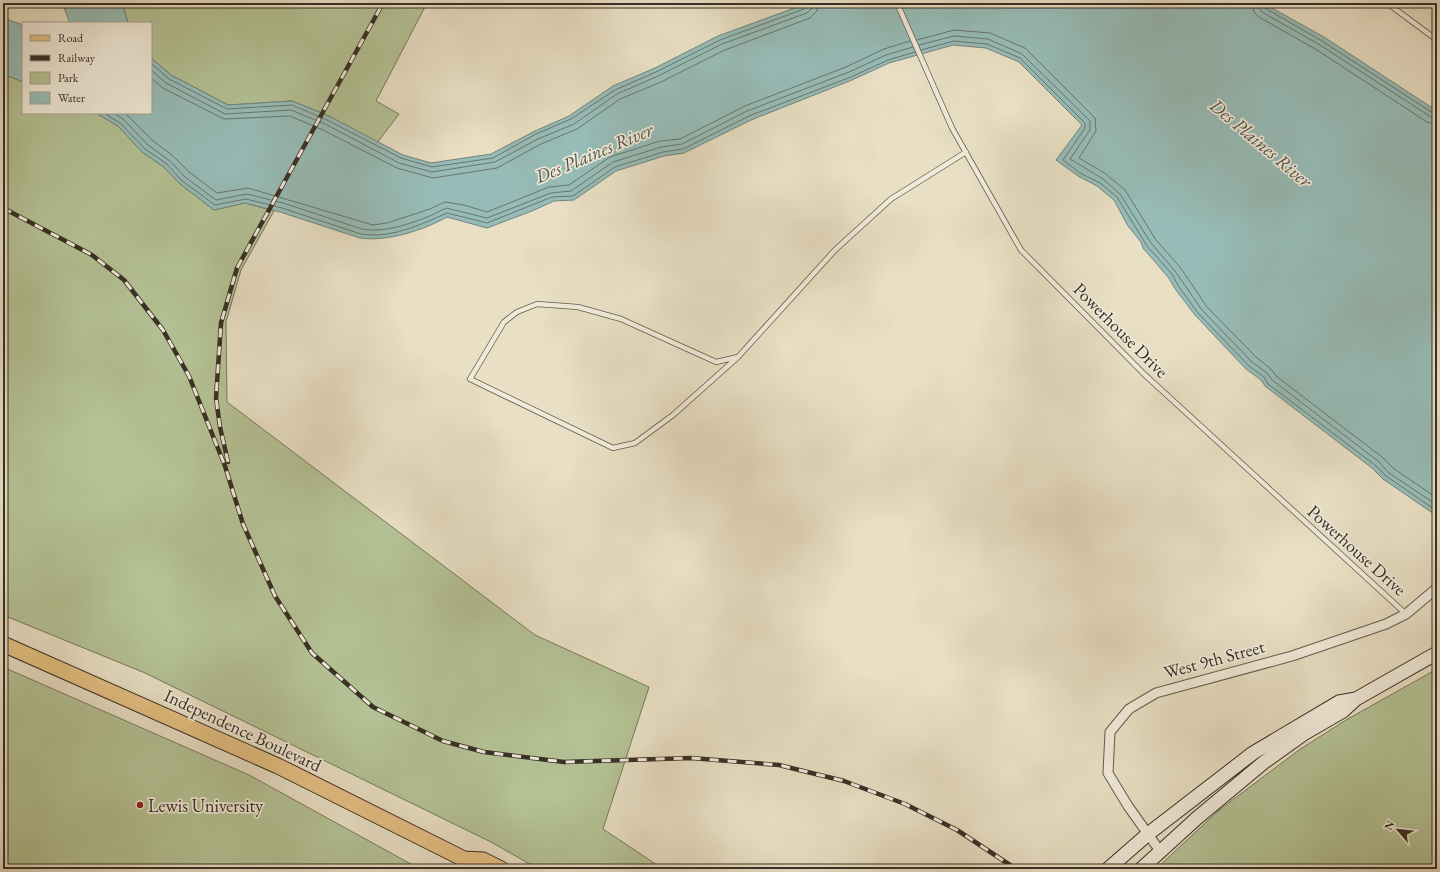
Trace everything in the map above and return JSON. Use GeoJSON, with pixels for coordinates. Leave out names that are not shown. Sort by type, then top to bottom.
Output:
{"type":"FeatureCollection","features":[{"type":"Feature","properties":{"kind":"main road","name":"Independence Boulevard"},"geometry":{"type":"LineString","coordinates":[[3,644],[278,766],[469,864],[484,860],[501,869]]}},
{"type":"Feature","properties":{"kind":"main road"},"geometry":{"type":"LineString","coordinates":[[1141,869],[1230,789],[1263,763],[1306,733],[1343,712],[1356,699],[1437,653]]}},
{"type":"Feature","properties":{"kind":"main road"},"geometry":{"type":"LineString","coordinates":[[1108,869],[1148,834],[1253,753],[1339,702],[1356,699]]}},
{"type":"Feature","properties":{"kind":"street","name":"West 9th Street"},"geometry":{"type":"LineString","coordinates":[[1160,851],[1128,806],[1108,773],[1110,732],[1129,709],[1156,693],[1292,656],[1386,624],[1406,614],[1437,588]]}},
{"type":"Feature","properties":{"kind":"lane","name":"Powerhouse Drive"},"geometry":{"type":"LineString","coordinates":[[897,3],[920,59],[952,128],[1021,250],[1145,375],[1406,614]]}},
{"type":"Feature","properties":{"kind":"lane"},"geometry":{"type":"LineString","coordinates":[[1387,3],[1437,40]]}},
{"type":"Feature","properties":{"kind":"lane"},"geometry":{"type":"LineString","coordinates":[[738,357],[716,362],[621,319],[578,307],[537,304],[517,312],[504,322],[470,379],[613,448],[635,442],[673,415],[738,357],[836,250],[891,199],[966,152]]}},
{"type":"Feature","properties":{"kind":"green space"},"geometry":{"type":"Polygon","coordinates":[[[122,3],[427,3],[376,101],[399,114],[377,143],[329,116],[292,101],[228,105],[171,75],[152,59],[152,22],[128,22],[122,3]]]}},
{"type":"Feature","properties":{"kind":"green space"},"geometry":{"type":"Polygon","coordinates":[[[3,74],[22,82],[22,114],[98,114],[118,126],[142,152],[164,167],[179,183],[214,210],[245,203],[274,211],[241,270],[226,322],[227,402],[535,635],[649,687],[603,829],[663,869],[538,869],[493,843],[145,673],[3,615],[3,74]]]}},
{"type":"Feature","properties":{"kind":"green space","name":"Lewis University"},"geometry":{"type":"Polygon","coordinates":[[[3,667],[249,775],[420,869],[3,869],[3,667]]]}},
{"type":"Feature","properties":{"kind":"green space"},"geometry":{"type":"Polygon","coordinates":[[[1437,669],[1437,869],[1156,869],[1218,811],[1299,750],[1346,720],[1437,669]]]}},
{"type":"Feature","properties":{"kind":"water"},"geometry":{"type":"Polygon","coordinates":[[[62,3],[122,3],[128,22],[70,22],[62,3]]]}},
{"type":"Feature","properties":{"kind":"water","name":"Des Plaines River"},"geometry":{"type":"Polygon","coordinates":[[[808,3],[1263,3],[1324,37],[1437,111],[1437,516],[1383,479],[1372,468],[1265,386],[1261,380],[1246,369],[1195,315],[1168,277],[1143,248],[1141,242],[1128,226],[1114,200],[1097,186],[1078,176],[1056,160],[1082,125],[1019,62],[986,48],[953,45],[889,63],[852,80],[751,120],[684,153],[664,156],[616,171],[574,200],[554,201],[487,228],[447,217],[438,222],[405,234],[393,237],[371,239],[360,238],[280,212],[245,203],[214,210],[179,183],[164,167],[142,152],[118,126],[98,114],[152,114],[152,59],[171,75],[228,105],[292,101],[329,116],[403,155],[431,163],[491,154],[535,131],[569,116],[613,86],[655,68],[718,36],[808,3]]]}},
{"type":"Feature","properties":{"kind":"water"},"geometry":{"type":"Polygon","coordinates":[[[3,18],[22,25],[22,82],[3,74],[3,18]]]}},
{"type":"Feature","properties":{"kind":"railway"},"geometry":{"type":"LineString","coordinates":[[228,462],[220,427],[216,398],[221,323],[237,268],[383,3]]}},
{"type":"Feature","properties":{"kind":"railway"},"geometry":{"type":"LineString","coordinates":[[3,208],[92,255],[124,280],[163,330],[189,376],[225,466],[243,524],[275,596],[312,653],[373,707],[443,741],[484,752],[564,762],[691,758],[779,765],[844,781],[905,804],[957,830],[1016,869]]}},
{"type":"Feature","properties":{"kind":"place","name":"Lewis University"},"geometry":{"type":"Point","coordinates":[140,805]}}]}
